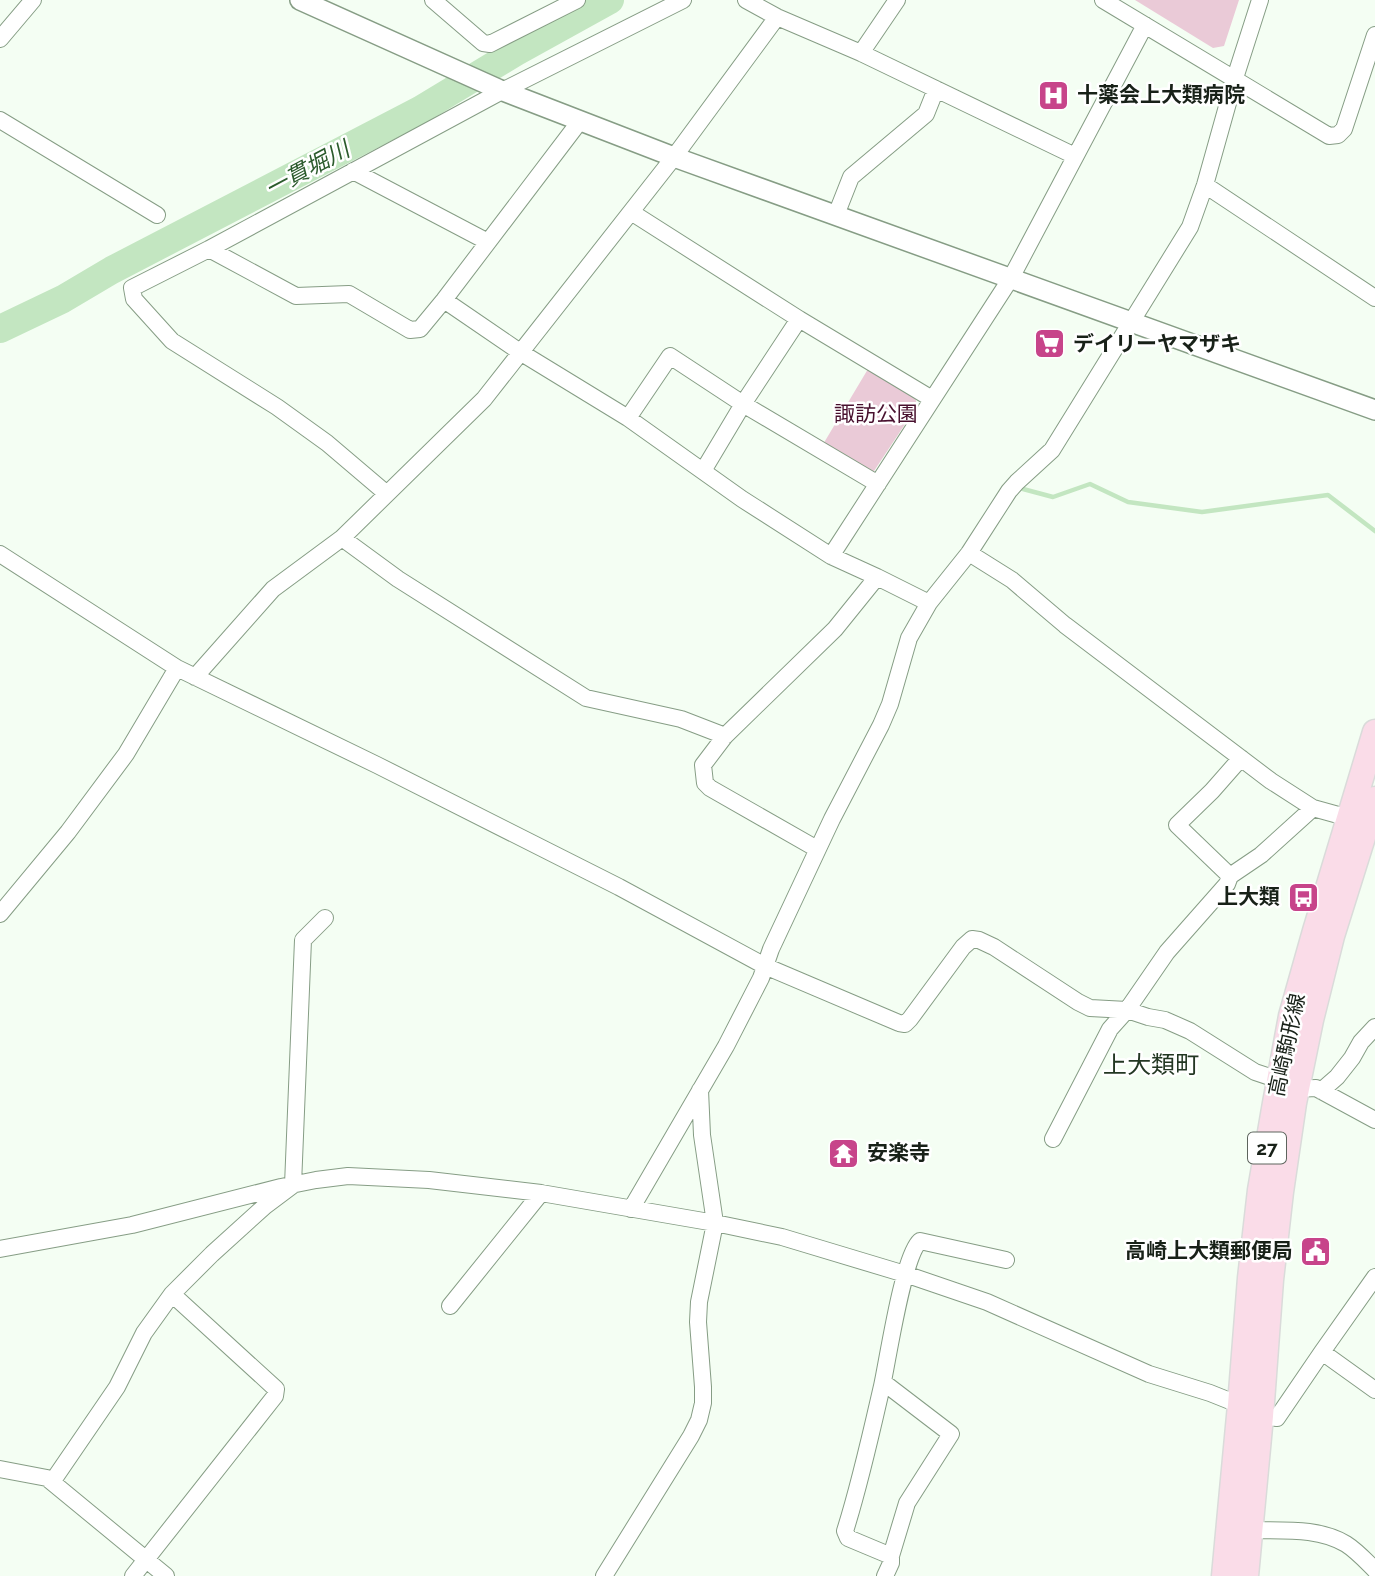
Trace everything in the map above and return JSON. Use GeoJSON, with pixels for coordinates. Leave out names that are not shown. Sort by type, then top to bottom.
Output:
{"type":"FeatureCollection","features":[{"type":"Feature","properties":{"kind":"main road","name":"高崎駒形線"},"geometry":{"type":"LineString","coordinates":[[1299,1087],[1291,1016],[1375,733]]}},
{"type":"Feature","properties":{"kind":"main road","name":"高崎駒形線"},"geometry":{"type":"LineString","coordinates":[[1245,1576],[1250,1530],[1250,1278],[1260,1190],[1299,1087],[1311,1020],[1332,936],[1375,799]]}},
{"type":"Feature","properties":{"kind":"main road","name":"高崎駒形線"},"geometry":{"type":"LineString","coordinates":[[1223,1576],[1250,1411]]}},
{"type":"Feature","properties":{"kind":"street"},"geometry":{"type":"LineString","coordinates":[[0,39],[33,0]]}},
{"type":"Feature","properties":{"kind":"street"},"geometry":{"type":"LineString","coordinates":[[300,0],[500,90],[674,157],[1375,410]]}},
{"type":"Feature","properties":{"kind":"street"},"geometry":{"type":"LineString","coordinates":[[433,0],[483,43],[490,44],[577,0]]}},
{"type":"Feature","properties":{"kind":"street"},"geometry":{"type":"LineString","coordinates":[[387,494],[327,443],[277,407],[172,341],[134,299],[132,288],[353,172],[500,90],[683,0]]}},
{"type":"Feature","properties":{"kind":"street"},"geometry":{"type":"LineString","coordinates":[[746,0],[1075,156]]}},
{"type":"Feature","properties":{"kind":"street"},"geometry":{"type":"LineString","coordinates":[[861,53],[897,0]]}},
{"type":"Feature","properties":{"kind":"street"},"geometry":{"type":"LineString","coordinates":[[1103,0],[1329,136],[1338,135],[1344,129],[1375,38]]}},
{"type":"Feature","properties":{"kind":"street"},"geometry":{"type":"LineString","coordinates":[[631,1209],[726,1046],[761,978],[771,949],[817,849],[881,725],[890,704],[909,638],[929,603],[969,553],[1009,491],[1052,450],[1190,227],[1260,0]]}},
{"type":"Feature","properties":{"kind":"street"},"geometry":{"type":"LineString","coordinates":[[195,677],[273,589],[341,538],[484,400],[674,157],[777,17]]}},
{"type":"Feature","properties":{"kind":"street"},"geometry":{"type":"LineString","coordinates":[[831,556],[1011,278],[1145,25]]}},
{"type":"Feature","properties":{"kind":"street"},"geometry":{"type":"LineString","coordinates":[[836,215],[851,177],[926,114],[936,89]]}},
{"type":"Feature","properties":{"kind":"street"},"geometry":{"type":"LineString","coordinates":[[0,120],[157,215]]}},
{"type":"Feature","properties":{"kind":"street"},"geometry":{"type":"LineString","coordinates":[[209,249],[296,296],[349,294],[410,330],[420,329],[580,121]]}},
{"type":"Feature","properties":{"kind":"street"},"geometry":{"type":"LineString","coordinates":[[353,172],[488,242]]}},
{"type":"Feature","properties":{"kind":"street"},"geometry":{"type":"LineString","coordinates":[[1205,185],[1375,298]]}},
{"type":"Feature","properties":{"kind":"street"},"geometry":{"type":"LineString","coordinates":[[631,212],[799,319],[932,399]]}},
{"type":"Feature","properties":{"kind":"street"},"geometry":{"type":"LineString","coordinates":[[444,300],[520,352],[628,418],[742,499],[831,556],[929,603]]}},
{"type":"Feature","properties":{"kind":"street"},"geometry":{"type":"LineString","coordinates":[[703,471],[799,319]]}},
{"type":"Feature","properties":{"kind":"street"},"geometry":{"type":"LineString","coordinates":[[628,418],[670,356],[743,404],[878,484]]}},
{"type":"Feature","properties":{"kind":"street"},"geometry":{"type":"LineString","coordinates":[[341,538],[398,579],[586,698],[681,719],[724,736]]}},
{"type":"Feature","properties":{"kind":"street"},"geometry":{"type":"LineString","coordinates":[[969,553],[1012,580],[1065,625],[1271,781],[1313,808],[1349,818]]}},
{"type":"Feature","properties":{"kind":"street"},"geometry":{"type":"LineString","coordinates":[[0,554],[177,668],[620,887],[765,967],[899,1023],[905,1024],[910,1019],[963,947],[972,939],[979,940],[1090,1008],[1127,1010],[1165,1020],[1190,1031],[1255,1072],[1299,1087],[1375,1120]]}},
{"type":"Feature","properties":{"kind":"street"},"geometry":{"type":"LineString","coordinates":[[817,849],[710,789],[705,783],[703,765],[724,736],[835,629],[877,577]]}},
{"type":"Feature","properties":{"kind":"street"},"geometry":{"type":"LineString","coordinates":[[0,914],[6,897],[68,832],[126,754],[177,668]]}},
{"type":"Feature","properties":{"kind":"street"},"geometry":{"type":"LineString","coordinates":[[1230,876],[1177,825],[1241,758]]}},
{"type":"Feature","properties":{"kind":"street"},"geometry":{"type":"LineString","coordinates":[[1053,1139],[1110,1029],[1127,1010],[1167,952],[1227,884],[1230,876],[1261,855],[1313,808]]}},
{"type":"Feature","properties":{"kind":"street"},"geometry":{"type":"LineString","coordinates":[[293,1185],[303,940],[325,918]]}},
{"type":"Feature","properties":{"kind":"street"},"geometry":{"type":"LineString","coordinates":[[1299,1087],[1337,1077],[1375,1027]]}},
{"type":"Feature","properties":{"kind":"street"},"geometry":{"type":"LineString","coordinates":[[604,1576],[699,1420],[703,1387],[699,1302],[715,1223],[702,1135],[700,1090]]}},
{"type":"Feature","properties":{"kind":"street"},"geometry":{"type":"LineString","coordinates":[[0,1249],[132,1224],[293,1185],[348,1176],[429,1180],[541,1193],[782,1237],[905,1274],[987,1303],[1149,1374],[1210,1393],[1250,1411],[1278,1418],[1375,1277]]}},
{"type":"Feature","properties":{"kind":"street"},"geometry":{"type":"LineString","coordinates":[[52,1482],[117,1387],[144,1333],[172,1294],[247,1222],[293,1185]]}},
{"type":"Feature","properties":{"kind":"street"},"geometry":{"type":"LineString","coordinates":[[450,1306],[541,1193]]}},
{"type":"Feature","properties":{"kind":"street"},"geometry":{"type":"LineString","coordinates":[[891,1556],[848,1538],[845,1531],[883,1382],[905,1274],[916,1245],[920,1241],[1006,1260]]}},
{"type":"Feature","properties":{"kind":"street"},"geometry":{"type":"LineString","coordinates":[[133,1576],[275,1396],[276,1389],[172,1294]]}},
{"type":"Feature","properties":{"kind":"street"},"geometry":{"type":"LineString","coordinates":[[1322,1352],[1375,1390]]}},
{"type":"Feature","properties":{"kind":"street"},"geometry":{"type":"LineString","coordinates":[[883,1382],[951,1434],[907,1503],[885,1576]]}},
{"type":"Feature","properties":{"kind":"street"},"geometry":{"type":"LineString","coordinates":[[0,1469],[47,1478],[166,1576]]}},
{"type":"Feature","properties":{"kind":"street"},"geometry":{"type":"LineString","coordinates":[[1250,1530],[1306,1531],[1327,1535],[1346,1544],[1375,1570]]}},
{"type":"Feature","properties":{"kind":"green space"},"geometry":{"type":"Polygon","coordinates":[[[1135,0],[1239,0],[1224,46],[1213,48],[1135,0]]]}},
{"type":"Feature","properties":{"kind":"green space","name":"諏訪公園"},"geometry":{"type":"Polygon","coordinates":[[[868,369],[915,396],[917,406],[874,471],[865,472],[822,446],[868,369]]]}},
{"type":"Feature","properties":{"kind":"waterway","name":"一貫堀川"},"geometry":{"type":"LineString","coordinates":[[0,329],[63,299],[112,270],[420,110],[610,0]]}},
{"type":"Feature","properties":{"kind":"waterway"},"geometry":{"type":"LineString","coordinates":[[1023,489],[1053,497],[1090,484],[1128,502],[1202,512],[1328,495],[1375,531]]}},
{"type":"Feature","properties":{"kind":"place","name":"十薬会上大類病院"},"geometry":{"type":"Point","coordinates":[1054,95]}},
{"type":"Feature","properties":{"kind":"place","name":"デイリーヤマザキ"},"geometry":{"type":"Point","coordinates":[1050,344]}},
{"type":"Feature","properties":{"kind":"place","name":"上大類"},"geometry":{"type":"Point","coordinates":[1303,897]}},
{"type":"Feature","properties":{"kind":"place","name":"安楽寺"},"geometry":{"type":"Point","coordinates":[844,1153]}},
{"type":"Feature","properties":{"kind":"place","name":"高崎上大類郵便局"},"geometry":{"type":"Point","coordinates":[1316,1251]}},
{"type":"Feature","properties":{"kind":"district","name":"上大類町"},"geometry":{"type":"Point","coordinates":[1151,1065]}}]}
